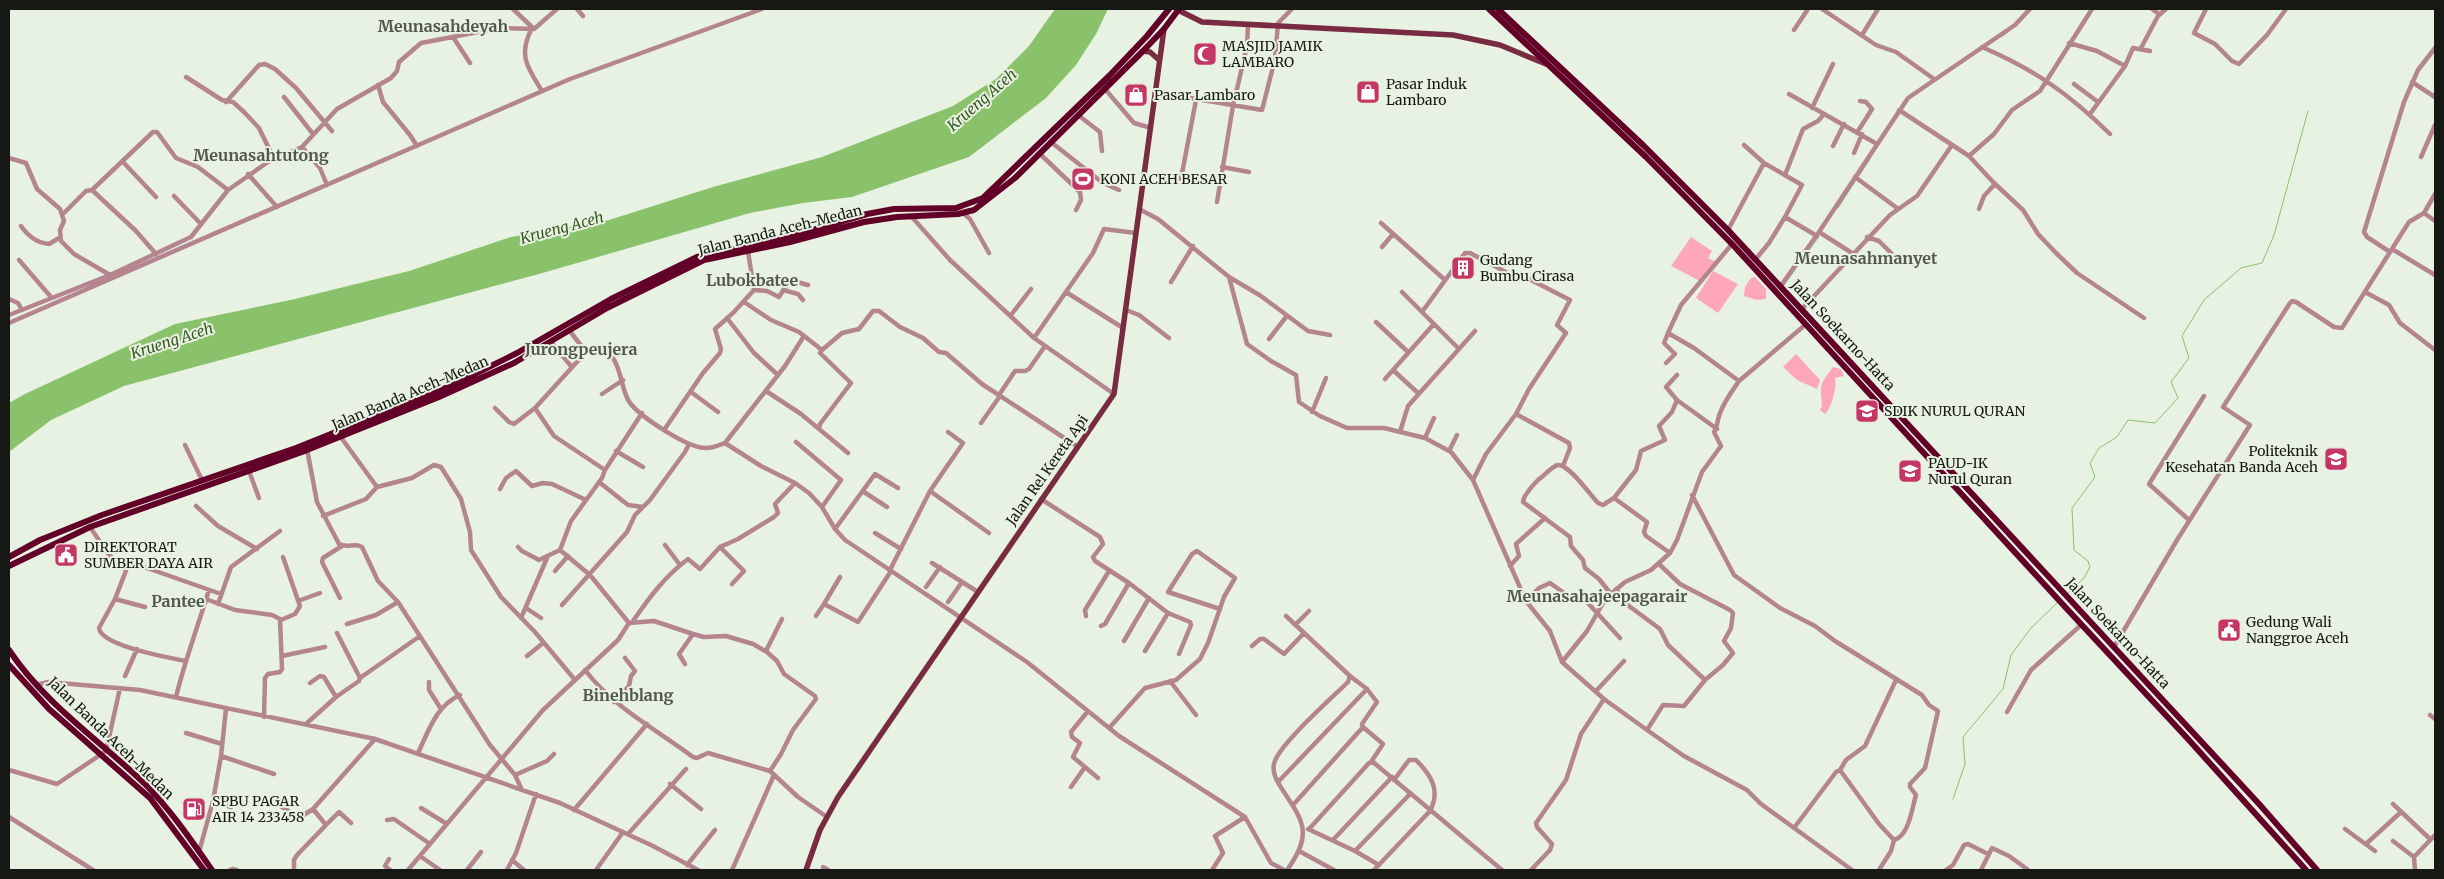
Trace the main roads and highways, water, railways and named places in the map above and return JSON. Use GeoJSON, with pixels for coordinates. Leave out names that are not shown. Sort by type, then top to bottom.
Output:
{"type":"FeatureCollection","features":[{"type":"Feature","properties":{"kind":"highway","name":"Jalan Banda Aceh-Medan"},"geometry":{"type":"LineString","coordinates":[[9,557],[40,540],[94,518],[249,471],[439,396],[514,363],[633,291],[704,260],[864,222],[911,216],[963,213],[974,210],[992,198],[1050,142],[1147,36],[1169,9]]}},
{"type":"Feature","properties":{"kind":"highway","name":"Jalan Banda Aceh-Medan"},"geometry":{"type":"LineString","coordinates":[[9,566],[90,527],[453,385],[517,353],[567,323],[697,257],[789,237],[867,214],[894,210],[956,208],[983,198],[1074,115],[1105,90],[1164,30],[1178,9]]}},
{"type":"Feature","properties":{"kind":"highway","name":"Jalan Soekarno-Hatta"},"geometry":{"type":"LineString","coordinates":[[1489,9],[1600,110],[1611,116],[1728,230],[1780,287],[1783,295],[1805,325],[1891,416],[2067,610],[2214,766],[2306,870]]}},
{"type":"Feature","properties":{"kind":"highway","name":"Jalan Soekarno-Hatta"},"geometry":{"type":"LineString","coordinates":[[1498,9],[1600,110],[1610,124],[1685,194],[1732,244],[1783,295],[1801,310],[1897,411],[2260,805],[2317,870]]}},
{"type":"Feature","properties":{"kind":"highway"},"geometry":{"type":"LineString","coordinates":[[1891,416],[1897,411]]}},
{"type":"Feature","properties":{"kind":"highway","name":"Jalan Banda Aceh-Medan"},"geometry":{"type":"LineString","coordinates":[[9,650],[22,670],[54,704],[150,798],[204,870]]}},
{"type":"Feature","properties":{"kind":"highway","name":"Jalan Banda Aceh-Medan"},"geometry":{"type":"LineString","coordinates":[[9,665],[49,709],[144,784],[173,816],[212,870]]}},
{"type":"Feature","properties":{"kind":"main road"},"geometry":{"type":"LineString","coordinates":[[1178,9],[1202,22],[1460,36],[1500,45],[1548,64]]}},
{"type":"Feature","properties":{"kind":"main road","name":"Jalan Rel Kereta Api"},"geometry":{"type":"LineString","coordinates":[[806,870],[816,840],[827,817],[1114,394],[1151,128],[1158,59],[1164,30]]}},
{"type":"Feature","properties":{"kind":"main road"},"geometry":{"type":"LineString","coordinates":[[1143,51],[1150,52],[1158,59]]}},
{"type":"Feature","properties":{"kind":"water","name":"Krueng Aceh"},"geometry":{"type":"Polygon","coordinates":[[[1055,9],[1108,9],[1096,34],[1076,65],[1046,98],[969,157],[852,197],[803,203],[750,213],[539,274],[124,386],[51,420],[9,452],[9,403],[175,324],[295,299],[409,271],[511,237],[609,220],[713,187],[822,157],[953,106],[996,79],[1029,46],[1055,9]]]}},
{"type":"Feature","properties":{"kind":"waterway"},"geometry":{"type":"LineString","coordinates":[[2001,37],[2008,32]]}},
{"type":"Feature","properties":{"kind":"waterway"},"geometry":{"type":"LineString","coordinates":[[2067,594],[2084,578],[2090,567],[2088,561],[2074,550],[2072,508],[2095,477],[2090,463],[2099,448],[2117,437],[2128,420],[2155,423],[2178,398],[2171,382],[2189,358],[2182,336],[2204,300],[2241,268],[2262,263],[2274,235],[2308,111]]}},
{"type":"Feature","properties":{"kind":"waterway"},"geometry":{"type":"LineString","coordinates":[[1859,176],[1870,159]]}},
{"type":"Feature","properties":{"kind":"waterway"},"geometry":{"type":"LineString","coordinates":[[1838,208],[1856,180]]}},
{"type":"Feature","properties":{"kind":"waterway"},"geometry":{"type":"LineString","coordinates":[[1784,285],[1818,238]]}},
{"type":"Feature","properties":{"kind":"waterway"},"geometry":{"type":"LineString","coordinates":[[1953,799],[1965,764],[1963,737],[2003,689],[2011,655],[2031,628],[2057,603]]}},
{"type":"Feature","properties":{"kind":"place","name":"MASJID JAMIK LAMBARO"},"geometry":{"type":"Point","coordinates":[1205,54]}},
{"type":"Feature","properties":{"kind":"place","name":"Pasar Induk Lambaro"},"geometry":{"type":"Point","coordinates":[1368,92]}},
{"type":"Feature","properties":{"kind":"place","name":"Pasar Lambaro"},"geometry":{"type":"Point","coordinates":[1136,95]}},
{"type":"Feature","properties":{"kind":"place","name":"KONI ACEH BESAR"},"geometry":{"type":"Point","coordinates":[1083,179]}},
{"type":"Feature","properties":{"kind":"place","name":"Gudang Bumbu Cirasa"},"geometry":{"type":"Point","coordinates":[1463,268]}},
{"type":"Feature","properties":{"kind":"place","name":"SDIK NURUL QURAN"},"geometry":{"type":"Point","coordinates":[1867,411]}},
{"type":"Feature","properties":{"kind":"place","name":"Politeknik Kesehatan Banda Aceh"},"geometry":{"type":"Point","coordinates":[2336,459]}},
{"type":"Feature","properties":{"kind":"place","name":"PAUD-IK Nurul Quran"},"geometry":{"type":"Point","coordinates":[1910,471]}},
{"type":"Feature","properties":{"kind":"place","name":"DIREKTORAT SUMBER DAYA AIR"},"geometry":{"type":"Point","coordinates":[66,555]}},
{"type":"Feature","properties":{"kind":"place","name":"Gedung Wali Nanggroe Aceh"},"geometry":{"type":"Point","coordinates":[2229,630]}},
{"type":"Feature","properties":{"kind":"place","name":"SPBU PAGAR AIR 14 233458"},"geometry":{"type":"Point","coordinates":[194,809]}},
{"type":"Feature","properties":{"kind":"district","name":"Meunasahdeyah"},"geometry":{"type":"Point","coordinates":[443,26]}},
{"type":"Feature","properties":{"kind":"district","name":"Meunasahtutong"},"geometry":{"type":"Point","coordinates":[261,155]}},
{"type":"Feature","properties":{"kind":"district","name":"Meunasahmanyet"},"geometry":{"type":"Point","coordinates":[1866,258]}},
{"type":"Feature","properties":{"kind":"district","name":"Lubokbatee"},"geometry":{"type":"Point","coordinates":[752,280]}},
{"type":"Feature","properties":{"kind":"district","name":"Jurongpeujera"},"geometry":{"type":"Point","coordinates":[581,349]}},
{"type":"Feature","properties":{"kind":"district","name":"Meunasahajeepagarair"},"geometry":{"type":"Point","coordinates":[1597,596]}},
{"type":"Feature","properties":{"kind":"district","name":"Pantee"},"geometry":{"type":"Point","coordinates":[178,601]}},
{"type":"Feature","properties":{"kind":"district","name":"Binehblang"},"geometry":{"type":"Point","coordinates":[628,695]}}]}
